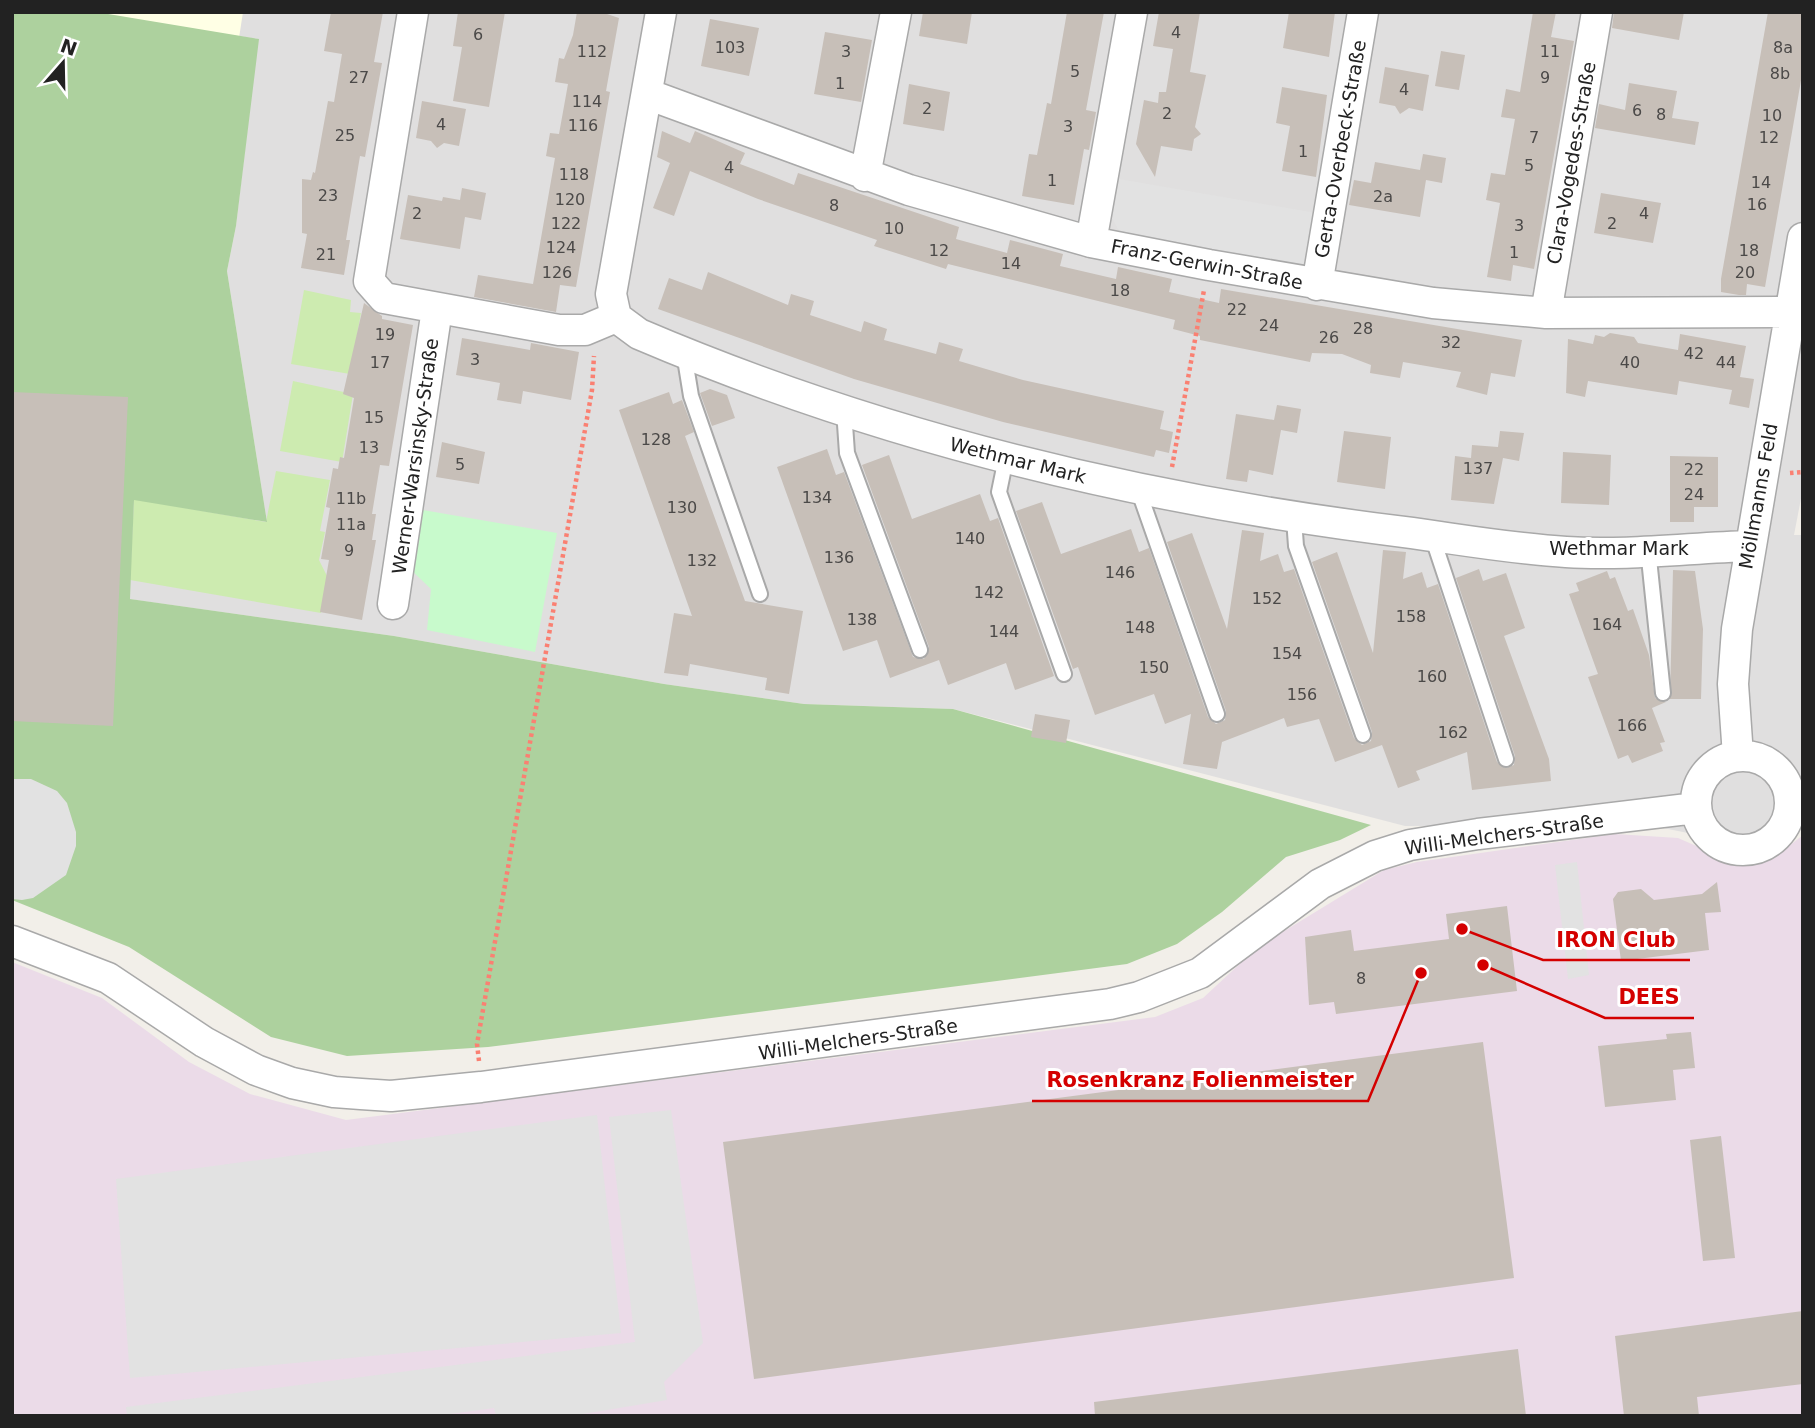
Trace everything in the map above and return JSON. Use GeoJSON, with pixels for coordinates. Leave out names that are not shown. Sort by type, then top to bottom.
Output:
{"type":"FeatureCollection","features":[{"type":"Feature","properties":{"kind":"street"},"geometry":{"type":"LineString","coordinates":[[413,12],[369,281],[384,298],[559,330],[606,322],[661,12]]}},
{"type":"Feature","properties":{"kind":"street"},"geometry":{"type":"LineString","coordinates":[[864,176],[896,12]]}},
{"type":"Feature","properties":{"kind":"street"},"geometry":{"type":"LineString","coordinates":[[1091,242],[1132,12]]}},
{"type":"Feature","properties":{"kind":"street","name":"Gerta-Overbeck-Straße"},"geometry":{"type":"LineString","coordinates":[[1317,285],[1363,12]]}},
{"type":"Feature","properties":{"kind":"street","name":"Clara-Vogedes-Straße"},"geometry":{"type":"LineString","coordinates":[[1546,313],[1597,12]]}},
{"type":"Feature","properties":{"kind":"street","name":"Franz-Gerwin-Straße"},"geometry":{"type":"LineString","coordinates":[[647,94],[864,176],[1091,242],[1209,265],[1433,303],[1546,313],[1796,314]]}},
{"type":"Feature","properties":{"kind":"street","name":"Möllmanns Feld"},"geometry":{"type":"LineString","coordinates":[[1738,756],[1733,684],[1749,546],[1796,314],[1803,238]]}},
{"type":"Feature","properties":{"kind":"street","name":"Werner-Warsinsky-Straße"},"geometry":{"type":"LineString","coordinates":[[393,604],[437,309]]}},
{"type":"Feature","properties":{"kind":"street","name":"Wethmar Mark"},"geometry":{"type":"LineString","coordinates":[[606,322],[844,410],[1006,458],[1167,495],[1294,519],[1567,552],[1749,546]]}},
{"type":"Feature","properties":{"kind":"street"},"geometry":{"type":"LineString","coordinates":[[1738,756],[1752,756],[1772,766],[1797,796],[1785,826],[1776,838],[1749,851],[1734,850],[1714,840],[1700,823],[1696,808],[1702,779],[1711,768],[1738,756]]}},
{"type":"Feature","properties":{"kind":"street","name":"Willi-Melchers-Straße"},"geometry":{"type":"LineString","coordinates":[[12,941],[108,978],[204,1042],[256,1070],[292,1083],[334,1092],[391,1096],[481,1087],[1110,1004],[1150,993],[1200,973],[1320,884],[1375,856],[1410,845],[1478,834],[1696,808]]}},
{"type":"Feature","properties":{"kind":"lane"},"geometry":{"type":"LineString","coordinates":[[684,352],[691,396],[760,594]]}},
{"type":"Feature","properties":{"kind":"lane"},"geometry":{"type":"LineString","coordinates":[[844,410],[847,453],[920,650]]}},
{"type":"Feature","properties":{"kind":"lane"},"geometry":{"type":"LineString","coordinates":[[1006,458],[999,492],[1064,674]]}},
{"type":"Feature","properties":{"kind":"lane"},"geometry":{"type":"LineString","coordinates":[[1138,489],[1217,714]]}},
{"type":"Feature","properties":{"kind":"lane"},"geometry":{"type":"LineString","coordinates":[[1294,519],[1296,546],[1363,735]]}},
{"type":"Feature","properties":{"kind":"lane"},"geometry":{"type":"LineString","coordinates":[[1432,536],[1506,759]]}},
{"type":"Feature","properties":{"kind":"lane"},"geometry":{"type":"LineString","coordinates":[[1648,549],[1663,693]]}},
{"type":"Feature","properties":{"kind":"path"},"geometry":{"type":"LineString","coordinates":[[1167,495],[1209,265]]}},
{"type":"Feature","properties":{"kind":"path"},"geometry":{"type":"LineString","coordinates":[[481,1087],[477,1044],[606,322]]}},
{"type":"Feature","properties":{"kind":"shaded area"},"geometry":{"type":"Polygon","coordinates":[[[96,12],[1803,12],[1803,488],[1794,535],[1803,535],[1803,823],[1775,849],[1737,858],[1693,834],[1648,825],[1405,826],[953,709],[804,704],[664,684],[394,636],[129,599],[134,499],[267,522],[227,271],[236,226],[258,39],[96,12]]]}},
{"type":"Feature","properties":{"kind":"shaded area"},"geometry":{"type":"Polygon","coordinates":[[[96,12],[243,12],[239,38],[96,12]]]}},
{"type":"Feature","properties":{"kind":"shaded area"},"geometry":{"type":"Polygon","coordinates":[[[1119,179],[1322,214],[1313,258],[1303,270],[1127,235],[1118,229],[1112,218],[1119,179]]]}},
{"type":"Feature","properties":{"kind":"shaded area"},"geometry":{"type":"Polygon","coordinates":[[[12,779],[31,779],[57,791],[67,803],[76,832],[76,846],[66,875],[33,898],[22,900],[12,899],[12,779]]]}},
{"type":"Feature","properties":{"kind":"shaded area"},"geometry":{"type":"Polygon","coordinates":[[[1615,834],[1678,838],[1740,865],[1779,854],[1803,835],[1803,1416],[12,1416],[12,962],[102,998],[189,1062],[250,1094],[346,1120],[1155,1017],[1203,998],[1258,947],[1384,870],[1417,862],[1615,834]]]}},
{"type":"Feature","properties":{"kind":"shaded area"},"geometry":{"type":"Polygon","coordinates":[[[1577,862],[1589,975],[1568,979],[1555,865],[1577,862]]]}},
{"type":"Feature","properties":{"kind":"shaded area"},"geometry":{"type":"Polygon","coordinates":[[[671,1110],[703,1343],[664,1382],[667,1400],[571,1416],[496,1416],[494,1408],[436,1416],[127,1416],[126,1407],[635,1342],[609,1117],[671,1110]]]}},
{"type":"Feature","properties":{"kind":"shaded area"},"geometry":{"type":"Polygon","coordinates":[[[597,1115],[621,1333],[130,1378],[116,1179],[597,1115]]]}},
{"type":"Feature","properties":{"kind":"green space"},"geometry":{"type":"Polygon","coordinates":[[[12,12],[96,12],[259,39],[236,226],[227,271],[267,522],[134,500],[130,599],[394,636],[664,684],[804,704],[953,709],[1371,825],[1340,840],[1286,857],[1222,912],[1177,944],[1127,964],[488,1047],[347,1056],[271,1037],[129,947],[12,900],[12,12]]]}},
{"type":"Feature","properties":{"kind":"green space"},"geometry":{"type":"Polygon","coordinates":[[[304,290],[351,300],[350,312],[361,313],[350,374],[291,364],[304,290]]]}},
{"type":"Feature","properties":{"kind":"green space"},"geometry":{"type":"Polygon","coordinates":[[[293,381],[353,394],[342,462],[280,451],[293,381]]]}},
{"type":"Feature","properties":{"kind":"green space"},"geometry":{"type":"Polygon","coordinates":[[[276,471],[330,480],[320,531],[325,532],[319,560],[327,576],[321,613],[130,580],[134,499],[266,522],[276,471]]]}},
{"type":"Feature","properties":{"kind":"green space"},"geometry":{"type":"Polygon","coordinates":[[[417,509],[557,533],[535,652],[427,630],[431,589],[407,566],[417,509]]]}},
{"type":"Feature","properties":{"kind":"building"},"geometry":{"type":"Polygon","coordinates":[[[331,12],[383,12],[374,62],[382,63],[365,157],[360,156],[346,240],[350,240],[344,275],[301,268],[307,234],[302,233],[302,179],[311,180],[313,172],[315,173],[328,101],[334,102],[342,54],[324,51],[331,12]]]}},
{"type":"Feature","properties":{"kind":"building"},"geometry":{"type":"Polygon","coordinates":[[[458,12],[505,12],[489,107],[453,101],[462,47],[453,46],[458,12]]]}},
{"type":"Feature","properties":{"kind":"building"},"geometry":{"type":"Polygon","coordinates":[[[577,12],[601,12],[619,18],[606,91],[610,92],[576,287],[560,285],[556,312],[474,297],[478,275],[533,284],[555,158],[546,156],[550,133],[559,134],[568,84],[555,82],[559,58],[564,59],[573,35],[577,12]]]}},
{"type":"Feature","properties":{"kind":"building"},"geometry":{"type":"Polygon","coordinates":[[[923,12],[972,12],[967,44],[919,36],[923,12]]]}},
{"type":"Feature","properties":{"kind":"building"},"geometry":{"type":"Polygon","coordinates":[[[1067,12],[1104,12],[1086,110],[1096,112],[1089,150],[1084,149],[1074,205],[1022,196],[1029,154],[1037,155],[1047,103],[1051,104],[1067,12]]]}},
{"type":"Feature","properties":{"kind":"building"},"geometry":{"type":"Polygon","coordinates":[[[1159,12],[1200,12],[1190,72],[1206,75],[1195,127],[1201,134],[1194,139],[1192,151],[1161,146],[1155,177],[1136,144],[1144,100],[1158,103],[1159,92],[1166,92],[1173,49],[1153,46],[1159,12]]]}},
{"type":"Feature","properties":{"kind":"building"},"geometry":{"type":"Polygon","coordinates":[[[1289,12],[1335,12],[1329,57],[1283,48],[1289,12]]]}},
{"type":"Feature","properties":{"kind":"building"},"geometry":{"type":"Polygon","coordinates":[[[1533,12],[1556,12],[1551,37],[1574,41],[1534,269],[1513,265],[1511,281],[1487,277],[1500,203],[1486,200],[1491,173],[1505,175],[1515,119],[1501,117],[1506,89],[1520,92],[1533,12]]]}},
{"type":"Feature","properties":{"kind":"building"},"geometry":{"type":"Polygon","coordinates":[[[1614,12],[1684,12],[1679,40],[1612,28],[1614,12]]]}},
{"type":"Feature","properties":{"kind":"building"},"geometry":{"type":"Polygon","coordinates":[[[1768,12],[1803,12],[1803,69],[1765,287],[1747,284],[1746,295],[1739,295],[1721,292],[1721,279],[1768,12]]]}},
{"type":"Feature","properties":{"kind":"building"},"geometry":{"type":"Polygon","coordinates":[[[710,19],[759,28],[749,76],[701,66],[710,19]]]}},
{"type":"Feature","properties":{"kind":"building"},"geometry":{"type":"Polygon","coordinates":[[[825,32],[872,40],[861,102],[814,94],[825,32]]]}},
{"type":"Feature","properties":{"kind":"building"},"geometry":{"type":"Polygon","coordinates":[[[1441,51],[1465,55],[1459,90],[1435,86],[1441,51]]]}},
{"type":"Feature","properties":{"kind":"building"},"geometry":{"type":"Polygon","coordinates":[[[1385,67],[1429,75],[1423,111],[1409,108],[1400,114],[1395,106],[1379,103],[1385,67]]]}},
{"type":"Feature","properties":{"kind":"building"},"geometry":{"type":"Polygon","coordinates":[[[1629,83],[1677,91],[1672,118],[1699,122],[1695,145],[1595,128],[1599,104],[1625,110],[1629,83]]]}},
{"type":"Feature","properties":{"kind":"building"},"geometry":{"type":"Polygon","coordinates":[[[909,84],[950,92],[944,131],[903,124],[909,84]]]}},
{"type":"Feature","properties":{"kind":"building"},"geometry":{"type":"Polygon","coordinates":[[[1282,87],[1327,95],[1316,177],[1282,171],[1290,126],[1276,123],[1282,87]]]}},
{"type":"Feature","properties":{"kind":"building"},"geometry":{"type":"Polygon","coordinates":[[[422,101],[466,109],[459,146],[444,143],[437,148],[431,141],[416,138],[422,101]]]}},
{"type":"Feature","properties":{"kind":"building"},"geometry":{"type":"Polygon","coordinates":[[[662,131],[690,143],[695,131],[745,153],[740,164],[794,185],[798,173],[959,227],[956,239],[1007,253],[1010,240],[1063,254],[1060,266],[1116,279],[1118,267],[1172,279],[1169,292],[1219,303],[1221,289],[1522,340],[1515,377],[1491,373],[1487,395],[1456,387],[1461,372],[1403,362],[1400,378],[1370,373],[1371,365],[1342,354],[1312,353],[1310,362],[1200,340],[1200,336],[1173,329],[1175,320],[948,264],[946,269],[874,246],[877,240],[758,199],[690,171],[674,216],[653,208],[670,163],[657,157],[662,131]]]}},
{"type":"Feature","properties":{"kind":"building"},"geometry":{"type":"Polygon","coordinates":[[[1423,154],[1446,158],[1442,183],[1426,180],[1420,217],[1349,205],[1354,180],[1371,183],[1375,162],[1420,170],[1423,154]]]}},
{"type":"Feature","properties":{"kind":"building"},"geometry":{"type":"Polygon","coordinates":[[[462,188],[486,193],[481,220],[465,217],[460,249],[400,239],[408,195],[442,201],[443,197],[460,200],[462,188]]]}},
{"type":"Feature","properties":{"kind":"building"},"geometry":{"type":"Polygon","coordinates":[[[1601,193],[1661,203],[1653,243],[1594,233],[1601,193]]]}},
{"type":"Feature","properties":{"kind":"building"},"geometry":{"type":"Polygon","coordinates":[[[708,272],[788,305],[791,294],[814,301],[810,315],[861,332],[864,321],[887,329],[884,340],[936,354],[939,342],[963,349],[959,361],[1023,380],[1164,411],[1160,429],[1173,432],[1169,453],[1156,450],[1154,457],[1003,422],[854,379],[658,309],[669,278],[702,290],[708,272]]]}},
{"type":"Feature","properties":{"kind":"building"},"geometry":{"type":"Polygon","coordinates":[[[364,303],[382,316],[382,319],[413,325],[389,466],[380,465],[372,514],[376,514],[372,540],[376,540],[362,620],[320,612],[329,560],[321,559],[330,508],[326,507],[333,468],[338,469],[340,457],[344,458],[354,398],[343,394],[364,303]]]}},
{"type":"Feature","properties":{"kind":"building"},"geometry":{"type":"Polygon","coordinates":[[[1610,333],[1634,337],[1638,343],[1678,350],[1680,334],[1746,346],[1740,377],[1754,379],[1749,408],[1729,404],[1732,390],[1679,381],[1677,395],[1588,381],[1585,397],[1566,393],[1568,339],[1593,344],[1595,335],[1604,337],[1610,333]]]}},
{"type":"Feature","properties":{"kind":"building"},"geometry":{"type":"Polygon","coordinates":[[[462,338],[530,350],[531,343],[579,352],[571,400],[523,391],[521,404],[497,400],[500,383],[456,375],[462,338]]]}},
{"type":"Feature","properties":{"kind":"building"},"geometry":{"type":"Polygon","coordinates":[[[710,389],[727,395],[735,418],[712,426],[700,393],[710,389]]]}},
{"type":"Feature","properties":{"kind":"building"},"geometry":{"type":"Polygon","coordinates":[[[12,392],[128,397],[113,726],[12,721],[12,392]]]}},
{"type":"Feature","properties":{"kind":"building"},"geometry":{"type":"Polygon","coordinates":[[[669,392],[673,404],[682,400],[694,432],[685,436],[745,601],[803,611],[789,694],[765,690],[767,678],[690,664],[688,676],[664,673],[674,613],[692,616],[619,410],[669,392]]]}},
{"type":"Feature","properties":{"kind":"building"},"geometry":{"type":"Polygon","coordinates":[[[1277,405],[1301,409],[1297,433],[1281,430],[1273,475],[1249,470],[1247,482],[1226,479],[1236,414],[1274,420],[1277,405]]]}},
{"type":"Feature","properties":{"kind":"building"},"geometry":{"type":"Polygon","coordinates":[[[1344,431],[1391,437],[1385,489],[1337,482],[1344,431]]]}},
{"type":"Feature","properties":{"kind":"building"},"geometry":{"type":"Polygon","coordinates":[[[1500,431],[1524,433],[1519,461],[1503,458],[1494,504],[1451,500],[1455,456],[1471,458],[1472,445],[1498,447],[1500,431]]]}},
{"type":"Feature","properties":{"kind":"building"},"geometry":{"type":"Polygon","coordinates":[[[442,442],[485,452],[479,484],[436,477],[442,442]]]}},
{"type":"Feature","properties":{"kind":"building"},"geometry":{"type":"Polygon","coordinates":[[[827,449],[836,475],[844,472],[913,657],[924,659],[929,647],[862,465],[889,455],[912,519],[980,494],[990,521],[998,518],[1054,676],[1015,690],[1006,663],[948,685],[939,660],[890,678],[877,640],[843,651],[777,467],[827,449]]]}},
{"type":"Feature","properties":{"kind":"building"},"geometry":{"type":"Polygon","coordinates":[[[1563,452],[1611,455],[1609,505],[1561,503],[1563,452]]]}},
{"type":"Feature","properties":{"kind":"building"},"geometry":{"type":"Polygon","coordinates":[[[1670,456],[1718,457],[1718,507],[1694,507],[1694,522],[1670,522],[1670,456]]]}},
{"type":"Feature","properties":{"kind":"building"},"geometry":{"type":"Polygon","coordinates":[[[1042,502],[1061,554],[1131,529],[1139,552],[1149,548],[1208,717],[1216,724],[1225,720],[1226,711],[1167,542],[1192,533],[1227,629],[1242,530],[1264,533],[1260,561],[1278,554],[1284,572],[1294,569],[1354,738],[1362,745],[1371,741],[1372,732],[1312,562],[1337,552],[1373,653],[1383,550],[1406,552],[1403,579],[1422,572],[1427,588],[1438,584],[1497,762],[1505,768],[1514,765],[1515,756],[1456,578],[1479,569],[1483,581],[1506,573],[1525,628],[1504,636],[1549,759],[1551,781],[1472,790],[1467,752],[1416,771],[1420,780],[1398,788],[1382,745],[1335,762],[1319,719],[1287,727],[1284,718],[1222,742],[1217,769],[1183,764],[1191,714],[1165,724],[1154,694],[1095,715],[1078,667],[1073,669],[1016,511],[1042,502]]]}},
{"type":"Feature","properties":{"kind":"building"},"geometry":{"type":"Polygon","coordinates":[[[1673,570],[1695,571],[1703,629],[1701,699],[1670,699],[1673,570]]]}},
{"type":"Feature","properties":{"kind":"building"},"geometry":{"type":"Polygon","coordinates":[[[1607,571],[1610,579],[1615,577],[1628,611],[1633,609],[1649,655],[1655,698],[1666,702],[1652,708],[1665,742],[1660,743],[1663,751],[1632,763],[1628,755],[1618,759],[1588,677],[1598,674],[1569,594],[1579,591],[1576,583],[1607,571]]]}},
{"type":"Feature","properties":{"kind":"building"},"geometry":{"type":"Polygon","coordinates":[[[1035,714],[1070,720],[1066,743],[1031,737],[1035,714]]]}},
{"type":"Feature","properties":{"kind":"building"},"geometry":{"type":"Polygon","coordinates":[[[1717,882],[1721,912],[1705,913],[1709,950],[1621,961],[1613,899],[1618,892],[1641,889],[1654,900],[1702,894],[1717,882]]]}},
{"type":"Feature","properties":{"kind":"building"},"geometry":{"type":"Polygon","coordinates":[[[1507,906],[1517,991],[1336,1014],[1334,1002],[1309,1005],[1305,937],[1351,930],[1354,951],[1449,939],[1446,914],[1507,906]]]}},
{"type":"Feature","properties":{"kind":"building"},"geometry":{"type":"Polygon","coordinates":[[[1691,1032],[1695,1068],[1673,1070],[1676,1100],[1605,1107],[1598,1046],[1667,1039],[1666,1034],[1691,1032]]]}},
{"type":"Feature","properties":{"kind":"building"},"geometry":{"type":"Polygon","coordinates":[[[1483,1042],[1514,1278],[754,1379],[723,1142],[1483,1042]]]}},
{"type":"Feature","properties":{"kind":"building"},"geometry":{"type":"Polygon","coordinates":[[[1721,1136],[1735,1258],[1703,1261],[1690,1140],[1721,1136]]]}},
{"type":"Feature","properties":{"kind":"building"},"geometry":{"type":"Polygon","coordinates":[[[1803,1311],[1803,1384],[1697,1397],[1699,1416],[1624,1416],[1615,1336],[1803,1311]]]}},
{"type":"Feature","properties":{"kind":"building"},"geometry":{"type":"Polygon","coordinates":[[[1518,1349],[1526,1416],[1095,1416],[1094,1402],[1518,1349]]]}},
{"type":"Feature","properties":{"kind":"place","name":"IRON Club"},"geometry":{"type":"Point","coordinates":[1462,929]}},
{"type":"Feature","properties":{"kind":"place","name":"DEES"},"geometry":{"type":"Point","coordinates":[1483,965]}},
{"type":"Feature","properties":{"kind":"place","name":"Rosenkranz Folienmeister"},"geometry":{"type":"Point","coordinates":[1421,973]}}]}
